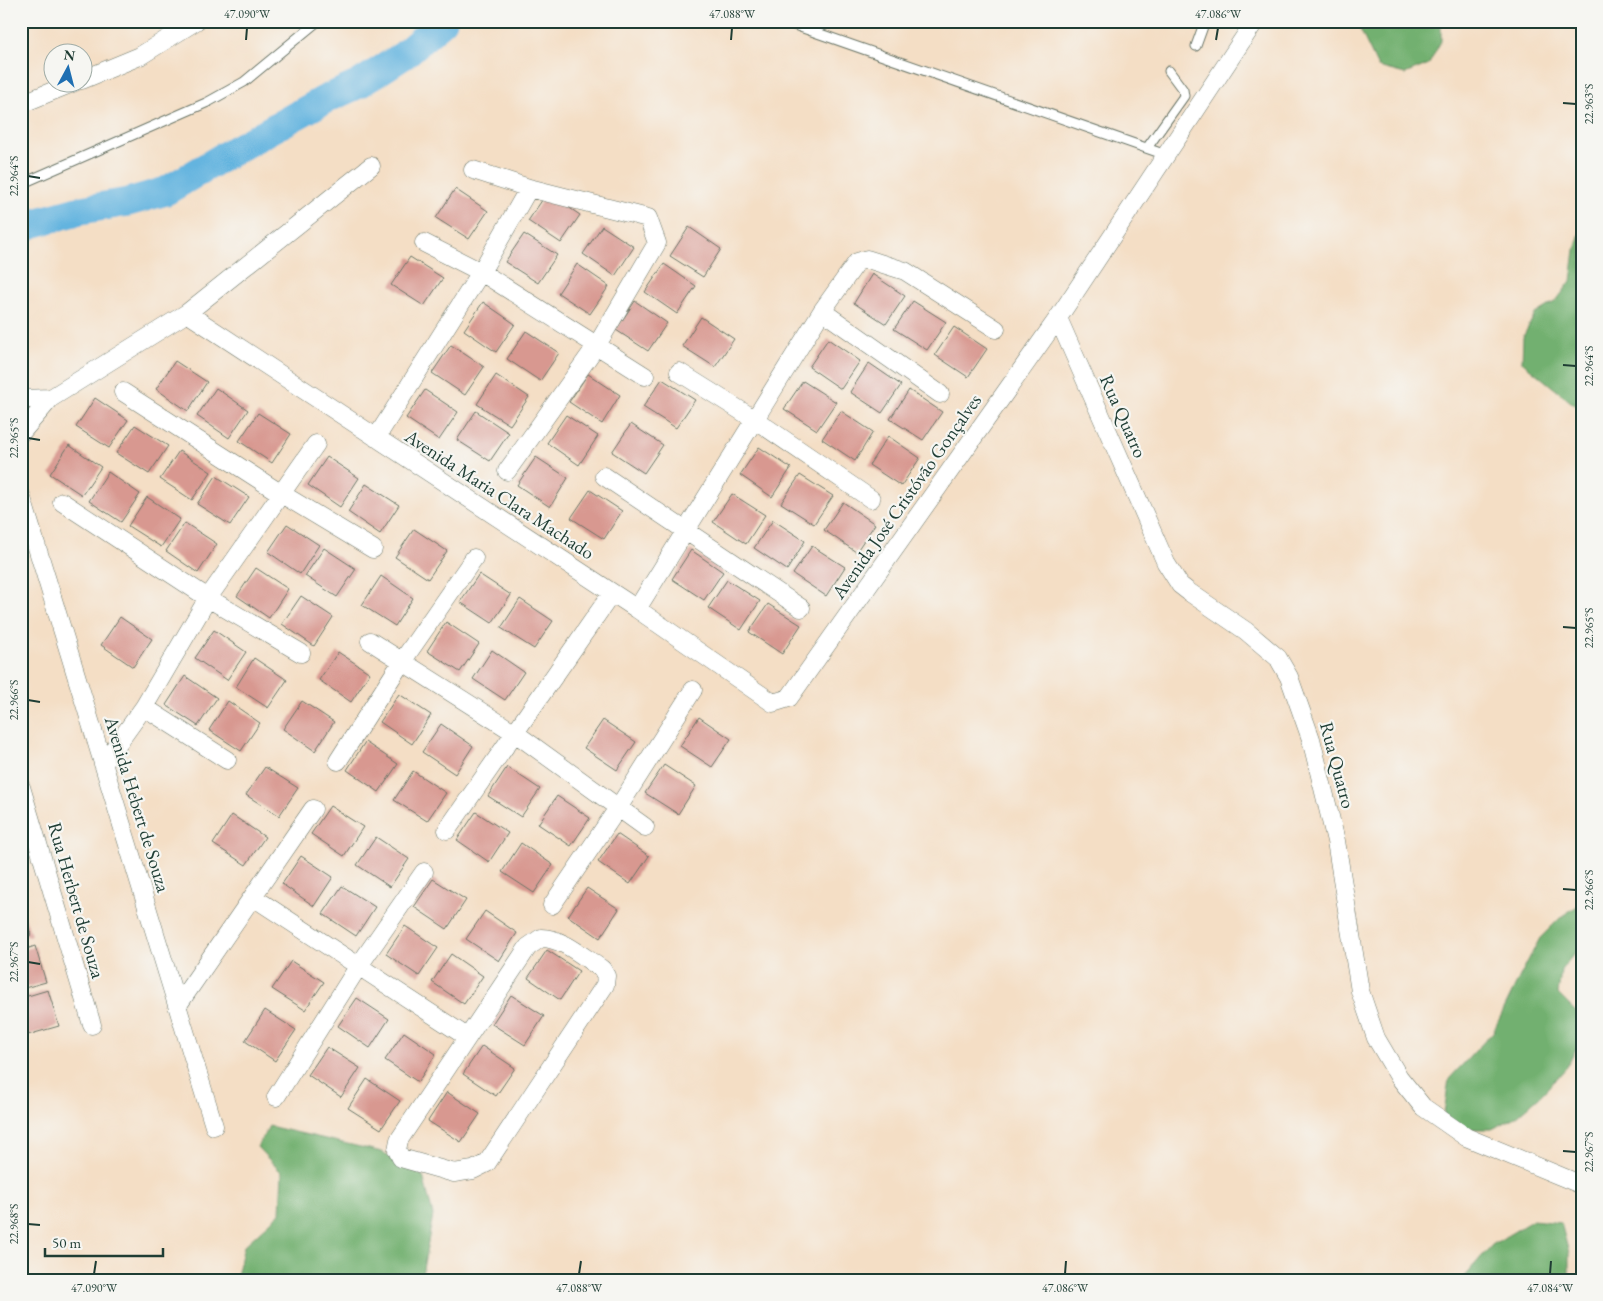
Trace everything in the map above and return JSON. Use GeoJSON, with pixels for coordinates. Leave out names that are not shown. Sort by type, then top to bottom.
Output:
{"type":"FeatureCollection","features":[{"type":"Feature","properties":{"kind":"street"},"geometry":{"type":"LineString","coordinates":[[92,76],[140,56],[196,21]]}},
{"type":"Feature","properties":{"kind":"street","name":"Avenida José Cristóvão Gonçalves"},"geometry":{"type":"LineString","coordinates":[[789,698],[1058,318],[1255,21]]}},
{"type":"Feature","properties":{"kind":"street"},"geometry":{"type":"LineString","coordinates":[[21,104],[50,92]]}},
{"type":"Feature","properties":{"kind":"street"},"geometry":{"type":"LineString","coordinates":[[21,433],[51,398],[187,313],[371,166]]}},
{"type":"Feature","properties":{"kind":"street"},"geometry":{"type":"LineString","coordinates":[[473,170],[529,188],[648,218],[657,243],[597,345],[506,471]]}},
{"type":"Feature","properties":{"kind":"street"},"geometry":{"type":"LineString","coordinates":[[376,438],[482,272],[529,188]]}},
{"type":"Feature","properties":{"kind":"street"},"geometry":{"type":"LineString","coordinates":[[424,243],[482,272],[645,376]]}},
{"type":"Feature","properties":{"kind":"street"},"geometry":{"type":"LineString","coordinates":[[637,609],[822,311],[858,262],[867,259],[905,270],[996,329]]}},
{"type":"Feature","properties":{"kind":"street"},"geometry":{"type":"LineString","coordinates":[[822,311],[940,394]]}},
{"type":"Feature","properties":{"kind":"street","name":"Avenida Maria Clara Machado"},"geometry":{"type":"LineString","coordinates":[[187,313],[637,609],[773,703],[789,698]]}},
{"type":"Feature","properties":{"kind":"street","name":"Rua Quatro"},"geometry":{"type":"LineString","coordinates":[[1058,318],[1166,563],[1180,584],[1189,592],[1246,631],[1278,658],[1289,677],[1311,739],[1336,840],[1360,991],[1376,1038],[1399,1078],[1424,1107],[1466,1137],[1582,1185]]}},
{"type":"Feature","properties":{"kind":"street"},"geometry":{"type":"LineString","coordinates":[[679,372],[754,419],[871,499]]}},
{"type":"Feature","properties":{"kind":"street"},"geometry":{"type":"LineString","coordinates":[[123,392],[280,493],[372,549]]}},
{"type":"Feature","properties":{"kind":"street"},"geometry":{"type":"LineString","coordinates":[[21,399],[51,398]]}},
{"type":"Feature","properties":{"kind":"street"},"geometry":{"type":"LineString","coordinates":[[103,764],[144,707],[208,598],[316,444]]}},
{"type":"Feature","properties":{"kind":"street"},"geometry":{"type":"LineString","coordinates":[[604,476],[801,608]]}},
{"type":"Feature","properties":{"kind":"street","name":"Avenida Hebert de Souza"},"geometry":{"type":"LineString","coordinates":[[21,495],[214,1126]]}},
{"type":"Feature","properties":{"kind":"street"},"geometry":{"type":"LineString","coordinates":[[62,502],[208,598],[300,653]]}},
{"type":"Feature","properties":{"kind":"street"},"geometry":{"type":"LineString","coordinates":[[338,761],[474,558]]}},
{"type":"Feature","properties":{"kind":"street"},"geometry":{"type":"LineString","coordinates":[[447,830],[612,593]]}},
{"type":"Feature","properties":{"kind":"street"},"geometry":{"type":"LineString","coordinates":[[370,642],[515,733],[645,827]]}},
{"type":"Feature","properties":{"kind":"street"},"geometry":{"type":"LineString","coordinates":[[552,905],[618,808],[693,690]]}},
{"type":"Feature","properties":{"kind":"street"},"geometry":{"type":"LineString","coordinates":[[144,707],[227,760]]}},
{"type":"Feature","properties":{"kind":"street","name":"Rua Herbert de Souza"},"geometry":{"type":"LineString","coordinates":[[21,787],[27,825],[92,1025]]}},
{"type":"Feature","properties":{"kind":"street"},"geometry":{"type":"LineString","coordinates":[[178,1005],[313,809]]}},
{"type":"Feature","properties":{"kind":"street"},"geometry":{"type":"LineString","coordinates":[[276,1097],[358,968],[424,872]]}},
{"type":"Feature","properties":{"kind":"street"},"geometry":{"type":"LineString","coordinates":[[253,897],[358,968],[467,1037]]}},
{"type":"Feature","properties":{"kind":"street"},"geometry":{"type":"LineString","coordinates":[[541,938],[559,941],[602,969],[606,976],[605,985],[487,1163],[473,1170],[454,1173],[401,1158],[397,1150],[399,1140],[467,1037],[528,947],[541,938]]}},
{"type":"Feature","properties":{"kind":"lane"},"geometry":{"type":"LineString","coordinates":[[21,184],[208,102],[244,82],[318,21]]}},
{"type":"Feature","properties":{"kind":"lane"},"geometry":{"type":"LineString","coordinates":[[783,21],[1166,155]]}},
{"type":"Feature","properties":{"kind":"lane"},"geometry":{"type":"LineString","coordinates":[[1196,46],[1205,21]]}},
{"type":"Feature","properties":{"kind":"lane"},"geometry":{"type":"LineString","coordinates":[[1147,148],[1184,96],[1183,90],[1169,71]]}},
{"type":"Feature","properties":{"kind":"green space"},"geometry":{"type":"Polygon","coordinates":[[[1356,21],[1441,21],[1441,41],[1429,64],[1405,74],[1378,67],[1356,21]]]}},
{"type":"Feature","properties":{"kind":"green space"},"geometry":{"type":"Polygon","coordinates":[[[1582,226],[1582,411],[1522,362],[1523,337],[1535,314],[1556,301],[1571,281],[1575,250],[1582,226]]]}},
{"type":"Feature","properties":{"kind":"green space"},"geometry":{"type":"Polygon","coordinates":[[[1582,903],[1582,944],[1561,970],[1558,994],[1580,1016],[1580,1041],[1567,1067],[1541,1095],[1516,1117],[1492,1129],[1467,1129],[1443,1120],[1449,1079],[1493,1032],[1540,938],[1562,916],[1582,903]]]}},
{"type":"Feature","properties":{"kind":"green space"},"geometry":{"type":"Polygon","coordinates":[[[269,1126],[382,1152],[423,1176],[433,1215],[421,1280],[236,1280],[244,1246],[280,1213],[282,1173],[257,1147],[269,1126]]]}},
{"type":"Feature","properties":{"kind":"green space"},"geometry":{"type":"Polygon","coordinates":[[[1533,1220],[1561,1223],[1569,1253],[1569,1280],[1461,1280],[1492,1245],[1533,1220]]]}},
{"type":"Feature","properties":{"kind":"building"},"geometry":{"type":"Polygon","coordinates":[[[455,189],[488,211],[469,239],[436,218],[455,189]]]}},
{"type":"Feature","properties":{"kind":"building"},"geometry":{"type":"Polygon","coordinates":[[[547,193],[580,215],[561,243],[528,221],[547,193]]]}},
{"type":"Feature","properties":{"kind":"building"},"geometry":{"type":"Polygon","coordinates":[[[602,226],[634,247],[615,276],[583,254],[602,226]]]}},
{"type":"Feature","properties":{"kind":"building"},"geometry":{"type":"Polygon","coordinates":[[[689,227],[721,249],[703,277],[670,256],[689,227]]]}},
{"type":"Feature","properties":{"kind":"building"},"geometry":{"type":"Polygon","coordinates":[[[524,234],[557,255],[538,283],[505,262],[524,234]]]}},
{"type":"Feature","properties":{"kind":"building"},"geometry":{"type":"Polygon","coordinates":[[[410,257],[443,278],[424,306],[391,285],[410,257]]]}},
{"type":"Feature","properties":{"kind":"building"},"geometry":{"type":"Polygon","coordinates":[[[577,264],[609,286],[590,314],[558,293],[577,264]]]}},
{"type":"Feature","properties":{"kind":"building"},"geometry":{"type":"Polygon","coordinates":[[[664,264],[696,286],[677,314],[645,292],[664,264]]]}},
{"type":"Feature","properties":{"kind":"building"},"geometry":{"type":"Polygon","coordinates":[[[872,274],[905,296],[886,324],[854,303],[872,274]]]}},
{"type":"Feature","properties":{"kind":"building"},"geometry":{"type":"Polygon","coordinates":[[[635,301],[667,323],[648,351],[616,330],[635,301]]]}},
{"type":"Feature","properties":{"kind":"building"},"geometry":{"type":"Polygon","coordinates":[[[913,301],[946,322],[927,350],[894,329],[913,301]]]}},
{"type":"Feature","properties":{"kind":"building"},"geometry":{"type":"Polygon","coordinates":[[[483,302],[515,324],[496,352],[464,330],[483,302]]]}},
{"type":"Feature","properties":{"kind":"building"},"geometry":{"type":"Polygon","coordinates":[[[701,317],[734,339],[715,367],[682,346],[701,317]]]}},
{"type":"Feature","properties":{"kind":"building"},"geometry":{"type":"Polygon","coordinates":[[[954,327],[987,349],[968,377],[935,355],[954,327]]]}},
{"type":"Feature","properties":{"kind":"building"},"geometry":{"type":"Polygon","coordinates":[[[526,331],[559,353],[540,381],[507,359],[526,331]]]}},
{"type":"Feature","properties":{"kind":"building"},"geometry":{"type":"Polygon","coordinates":[[[828,339],[860,361],[841,389],[809,367],[828,339]]]}},
{"type":"Feature","properties":{"kind":"building"},"geometry":{"type":"Polygon","coordinates":[[[451,345],[484,367],[465,395],[432,373],[451,345]]]}},
{"type":"Feature","properties":{"kind":"building"},"geometry":{"type":"Polygon","coordinates":[[[175,361],[207,382],[188,411],[156,389],[175,361]]]}},
{"type":"Feature","properties":{"kind":"building"},"geometry":{"type":"Polygon","coordinates":[[[869,363],[901,385],[882,413],[850,392],[869,363]]]}},
{"type":"Feature","properties":{"kind":"building"},"geometry":{"type":"Polygon","coordinates":[[[588,374],[620,395],[602,424],[569,402],[588,374]]]}},
{"type":"Feature","properties":{"kind":"building"},"geometry":{"type":"Polygon","coordinates":[[[496,375],[529,397],[510,425],[477,404],[496,375]]]}},
{"type":"Feature","properties":{"kind":"building"},"geometry":{"type":"Polygon","coordinates":[[[662,379],[695,400],[676,428],[643,407],[662,379]]]}},
{"type":"Feature","properties":{"kind":"building"},"geometry":{"type":"Polygon","coordinates":[[[803,381],[836,402],[817,430],[784,409],[803,381]]]}},
{"type":"Feature","properties":{"kind":"building"},"geometry":{"type":"Polygon","coordinates":[[[216,388],[248,410],[229,438],[197,416],[216,388]]]}},
{"type":"Feature","properties":{"kind":"building"},"geometry":{"type":"Polygon","coordinates":[[[425,390],[458,412],[439,440],[406,418],[425,390]]]}},
{"type":"Feature","properties":{"kind":"building"},"geometry":{"type":"Polygon","coordinates":[[[909,390],[942,412],[923,440],[890,419],[909,390]]]}},
{"type":"Feature","properties":{"kind":"building"},"geometry":{"type":"Polygon","coordinates":[[[95,398],[128,420],[109,448],[76,427],[95,398]]]}},
{"type":"Feature","properties":{"kind":"building"},"geometry":{"type":"Polygon","coordinates":[[[476,411],[509,433],[490,461],[457,440],[476,411]]]}},
{"type":"Feature","properties":{"kind":"building"},"geometry":{"type":"Polygon","coordinates":[[[841,411],[873,432],[855,461],[822,439],[841,411]]]}},
{"type":"Feature","properties":{"kind":"building"},"geometry":{"type":"Polygon","coordinates":[[[258,413],[291,434],[272,463],[239,441],[258,413]]]}},
{"type":"Feature","properties":{"kind":"building"},"geometry":{"type":"Polygon","coordinates":[[[566,415],[598,436],[579,465],[547,443],[566,415]]]}},
{"type":"Feature","properties":{"kind":"building"},"geometry":{"type":"Polygon","coordinates":[[[631,424],[663,445],[644,473],[612,452],[631,424]]]}},
{"type":"Feature","properties":{"kind":"building"},"geometry":{"type":"Polygon","coordinates":[[[135,425],[168,446],[149,474],[116,453],[135,425]]]}},
{"type":"Feature","properties":{"kind":"building"},"geometry":{"type":"Polygon","coordinates":[[[888,436],[920,458],[901,486],[869,465],[888,436]]]}},
{"type":"Feature","properties":{"kind":"building"},"geometry":{"type":"Polygon","coordinates":[[[69,445],[101,467],[82,495],[50,474],[69,445]]]}},
{"type":"Feature","properties":{"kind":"building"},"geometry":{"type":"Polygon","coordinates":[[[759,447],[791,468],[772,497],[740,475],[759,447]]]}},
{"type":"Feature","properties":{"kind":"building"},"geometry":{"type":"Polygon","coordinates":[[[179,451],[211,472],[192,500],[160,479],[179,451]]]}},
{"type":"Feature","properties":{"kind":"building"},"geometry":{"type":"Polygon","coordinates":[[[327,457],[359,478],[340,507],[308,485],[327,457]]]}},
{"type":"Feature","properties":{"kind":"building"},"geometry":{"type":"Polygon","coordinates":[[[536,457],[568,478],[550,507],[517,485],[536,457]]]}},
{"type":"Feature","properties":{"kind":"building"},"geometry":{"type":"Polygon","coordinates":[[[108,472],[140,494],[121,522],[89,501],[108,472]]]}},
{"type":"Feature","properties":{"kind":"building"},"geometry":{"type":"Polygon","coordinates":[[[800,475],[833,496],[814,524],[781,503],[800,475]]]}},
{"type":"Feature","properties":{"kind":"building"},"geometry":{"type":"Polygon","coordinates":[[[216,476],[249,497],[230,525],[197,504],[216,476]]]}},
{"type":"Feature","properties":{"kind":"building"},"geometry":{"type":"Polygon","coordinates":[[[366,484],[399,505],[380,534],[348,512],[366,484]]]}},
{"type":"Feature","properties":{"kind":"building"},"geometry":{"type":"Polygon","coordinates":[[[590,490],[622,511],[604,539],[571,518],[590,490]]]}},
{"type":"Feature","properties":{"kind":"building"},"geometry":{"type":"Polygon","coordinates":[[[732,494],[765,515],[746,544],[713,522],[732,494]]]}},
{"type":"Feature","properties":{"kind":"building"},"geometry":{"type":"Polygon","coordinates":[[[147,497],[180,519],[161,547],[128,526],[147,497]]]}},
{"type":"Feature","properties":{"kind":"building"},"geometry":{"type":"Polygon","coordinates":[[[843,502],[875,524],[856,552],[824,530],[843,502]]]}},
{"type":"Feature","properties":{"kind":"building"},"geometry":{"type":"Polygon","coordinates":[[[773,520],[805,541],[787,570],[754,548],[773,520]]]}},
{"type":"Feature","properties":{"kind":"building"},"geometry":{"type":"Polygon","coordinates":[[[185,523],[217,544],[198,573],[166,551],[185,523]]]}},
{"type":"Feature","properties":{"kind":"building"},"geometry":{"type":"Polygon","coordinates":[[[287,524],[319,545],[300,574],[268,552],[287,524]]]}},
{"type":"Feature","properties":{"kind":"building"},"geometry":{"type":"Polygon","coordinates":[[[414,529],[447,551],[428,579],[395,557],[414,529]]]}},
{"type":"Feature","properties":{"kind":"building"},"geometry":{"type":"Polygon","coordinates":[[[812,546],[845,567],[826,596],[793,574],[812,546]]]}},
{"type":"Feature","properties":{"kind":"building"},"geometry":{"type":"Polygon","coordinates":[[[324,548],[356,569],[337,597],[305,576],[324,548]]]}},
{"type":"Feature","properties":{"kind":"building"},"geometry":{"type":"Polygon","coordinates":[[[691,550],[723,572],[704,600],[672,579],[691,550]]]}},
{"type":"Feature","properties":{"kind":"building"},"geometry":{"type":"Polygon","coordinates":[[[256,568],[288,589],[269,618],[237,596],[256,568]]]}},
{"type":"Feature","properties":{"kind":"building"},"geometry":{"type":"Polygon","coordinates":[[[479,574],[511,595],[492,623],[460,602],[479,574]]]}},
{"type":"Feature","properties":{"kind":"building"},"geometry":{"type":"Polygon","coordinates":[[[381,576],[413,598],[395,626],[362,605],[381,576]]]}},
{"type":"Feature","properties":{"kind":"building"},"geometry":{"type":"Polygon","coordinates":[[[727,580],[760,601],[741,630],[708,608],[727,580]]]}},
{"type":"Feature","properties":{"kind":"building"},"geometry":{"type":"Polygon","coordinates":[[[301,596],[333,617],[314,646],[282,624],[301,596]]]}},
{"type":"Feature","properties":{"kind":"building"},"geometry":{"type":"Polygon","coordinates":[[[520,599],[553,621],[534,649],[501,628],[520,599]]]}},
{"type":"Feature","properties":{"kind":"building"},"geometry":{"type":"Polygon","coordinates":[[[768,604],[801,625],[782,654],[749,632],[768,604]]]}},
{"type":"Feature","properties":{"kind":"building"},"geometry":{"type":"Polygon","coordinates":[[[120,617],[152,639],[133,667],[101,645],[120,617]]]}},
{"type":"Feature","properties":{"kind":"building"},"geometry":{"type":"Polygon","coordinates":[[[446,622],[479,644],[460,672],[427,651],[446,622]]]}},
{"type":"Feature","properties":{"kind":"building"},"geometry":{"type":"Polygon","coordinates":[[[214,630],[246,652],[227,680],[195,658],[214,630]]]}},
{"type":"Feature","properties":{"kind":"building"},"geometry":{"type":"Polygon","coordinates":[[[492,650],[524,672],[505,700],[473,679],[492,650]]]}},
{"type":"Feature","properties":{"kind":"building"},"geometry":{"type":"Polygon","coordinates":[[[338,652],[370,673],[351,702],[319,680],[338,652]]]}},
{"type":"Feature","properties":{"kind":"building"},"geometry":{"type":"Polygon","coordinates":[[[254,658],[287,680],[268,708],[236,687],[254,658]]]}},
{"type":"Feature","properties":{"kind":"building"},"geometry":{"type":"Polygon","coordinates":[[[185,676],[217,698],[198,726],[166,705],[185,676]]]}},
{"type":"Feature","properties":{"kind":"building"},"geometry":{"type":"Polygon","coordinates":[[[399,694],[431,715],[412,744],[380,722],[399,694]]]}},
{"type":"Feature","properties":{"kind":"building"},"geometry":{"type":"Polygon","coordinates":[[[228,701],[260,723],[241,751],[209,730],[228,701]]]}},
{"type":"Feature","properties":{"kind":"building"},"geometry":{"type":"Polygon","coordinates":[[[302,701],[334,722],[315,751],[283,729],[302,701]]]}},
{"type":"Feature","properties":{"kind":"building"},"geometry":{"type":"Polygon","coordinates":[[[699,717],[731,739],[712,767],[680,746],[699,717]]]}},
{"type":"Feature","properties":{"kind":"building"},"geometry":{"type":"Polygon","coordinates":[[[603,720],[636,742],[617,770],[584,748],[603,720]]]}},
{"type":"Feature","properties":{"kind":"building"},"geometry":{"type":"Polygon","coordinates":[[[441,724],[473,746],[455,774],[422,752],[441,724]]]}},
{"type":"Feature","properties":{"kind":"building"},"geometry":{"type":"Polygon","coordinates":[[[365,742],[398,764],[379,792],[347,770],[365,742]]]}},
{"type":"Feature","properties":{"kind":"building"},"geometry":{"type":"Polygon","coordinates":[[[664,765],[696,786],[678,814],[645,793],[664,765]]]}},
{"type":"Feature","properties":{"kind":"building"},"geometry":{"type":"Polygon","coordinates":[[[265,767],[298,788],[279,816],[246,795],[265,767]]]}},
{"type":"Feature","properties":{"kind":"building"},"geometry":{"type":"Polygon","coordinates":[[[507,767],[540,789],[521,817],[488,796],[507,767]]]}},
{"type":"Feature","properties":{"kind":"building"},"geometry":{"type":"Polygon","coordinates":[[[413,771],[446,793],[427,821],[394,800],[413,771]]]}},
{"type":"Feature","properties":{"kind":"building"},"geometry":{"type":"Polygon","coordinates":[[[557,796],[590,818],[571,846],[538,824],[557,796]]]}},
{"type":"Feature","properties":{"kind":"building"},"geometry":{"type":"Polygon","coordinates":[[[330,806],[363,827],[344,856],[311,834],[330,806]]]}},
{"type":"Feature","properties":{"kind":"building"},"geometry":{"type":"Polygon","coordinates":[[[476,812],[508,833],[489,862],[457,840],[476,812]]]}},
{"type":"Feature","properties":{"kind":"building"},"geometry":{"type":"Polygon","coordinates":[[[232,815],[265,837],[246,865],[213,844],[232,815]]]}},
{"type":"Feature","properties":{"kind":"building"},"geometry":{"type":"Polygon","coordinates":[[[617,834],[649,856],[630,884],[598,862],[617,834]]]}},
{"type":"Feature","properties":{"kind":"building"},"geometry":{"type":"Polygon","coordinates":[[[376,837],[409,859],[390,887],[357,865],[376,837]]]}},
{"type":"Feature","properties":{"kind":"building"},"geometry":{"type":"Polygon","coordinates":[[[521,843],[553,865],[534,893],[502,872],[521,843]]]}},
{"type":"Feature","properties":{"kind":"building"},"geometry":{"type":"Polygon","coordinates":[[[301,856],[333,877],[314,906],[282,884],[301,856]]]}},
{"type":"Feature","properties":{"kind":"building"},"geometry":{"type":"Polygon","coordinates":[[[433,879],[466,900],[447,929],[414,907],[433,879]]]}},
{"type":"Feature","properties":{"kind":"building"},"geometry":{"type":"Polygon","coordinates":[[[342,886],[375,907],[356,936],[323,914],[342,886]]]}},
{"type":"Feature","properties":{"kind":"building"},"geometry":{"type":"Polygon","coordinates":[[[587,888],[619,909],[600,938],[568,916],[587,888]]]}},
{"type":"Feature","properties":{"kind":"building"},"geometry":{"type":"Polygon","coordinates":[[[21,905],[31,935],[21,938],[21,905]]]}},
{"type":"Feature","properties":{"kind":"building"},"geometry":{"type":"Polygon","coordinates":[[[485,911],[517,933],[499,961],[466,939],[485,911]]]}},
{"type":"Feature","properties":{"kind":"building"},"geometry":{"type":"Polygon","coordinates":[[[405,926],[438,948],[419,976],[386,954],[405,926]]]}},
{"type":"Feature","properties":{"kind":"building"},"geometry":{"type":"Polygon","coordinates":[[[35,946],[46,982],[21,989],[21,951],[35,946]]]}},
{"type":"Feature","properties":{"kind":"building"},"geometry":{"type":"Polygon","coordinates":[[[547,950],[579,971],[560,1000],[528,978],[547,950]]]}},
{"type":"Feature","properties":{"kind":"building"},"geometry":{"type":"Polygon","coordinates":[[[451,954],[483,976],[464,1004],[432,982],[451,954]]]}},
{"type":"Feature","properties":{"kind":"building"},"geometry":{"type":"Polygon","coordinates":[[[291,961],[324,982],[305,1010],[272,989],[291,961]]]}},
{"type":"Feature","properties":{"kind":"building"},"geometry":{"type":"Polygon","coordinates":[[[48,990],[59,1026],[24,1036],[21,1028],[21,998],[48,990]]]}},
{"type":"Feature","properties":{"kind":"building"},"geometry":{"type":"Polygon","coordinates":[[[511,995],[544,1016],[525,1045],[492,1024],[511,995]]]}},
{"type":"Feature","properties":{"kind":"building"},"geometry":{"type":"Polygon","coordinates":[[[357,998],[389,1019],[370,1048],[338,1026],[357,998]]]}},
{"type":"Feature","properties":{"kind":"building"},"geometry":{"type":"Polygon","coordinates":[[[265,1010],[296,1030],[275,1061],[245,1041],[265,1010]]]}},
{"type":"Feature","properties":{"kind":"building"},"geometry":{"type":"Polygon","coordinates":[[[404,1032],[436,1054],[418,1082],[385,1060],[404,1032]]]}},
{"type":"Feature","properties":{"kind":"building"},"geometry":{"type":"Polygon","coordinates":[[[482,1046],[515,1068],[496,1096],[463,1074],[482,1046]]]}},
{"type":"Feature","properties":{"kind":"building"},"geometry":{"type":"Polygon","coordinates":[[[327,1047],[360,1068],[341,1097],[308,1075],[327,1047]]]}},
{"type":"Feature","properties":{"kind":"building"},"geometry":{"type":"Polygon","coordinates":[[[367,1079],[400,1101],[381,1129],[348,1108],[367,1079]]]}},
{"type":"Feature","properties":{"kind":"building"},"geometry":{"type":"Polygon","coordinates":[[[447,1092],[480,1114],[461,1142],[428,1121],[447,1092]]]}},
{"type":"Feature","properties":{"kind":"waterway"},"geometry":{"type":"LineString","coordinates":[[21,230],[31,224],[81,210],[128,202],[166,191],[324,100],[359,84],[404,55],[443,21]]}}]}
